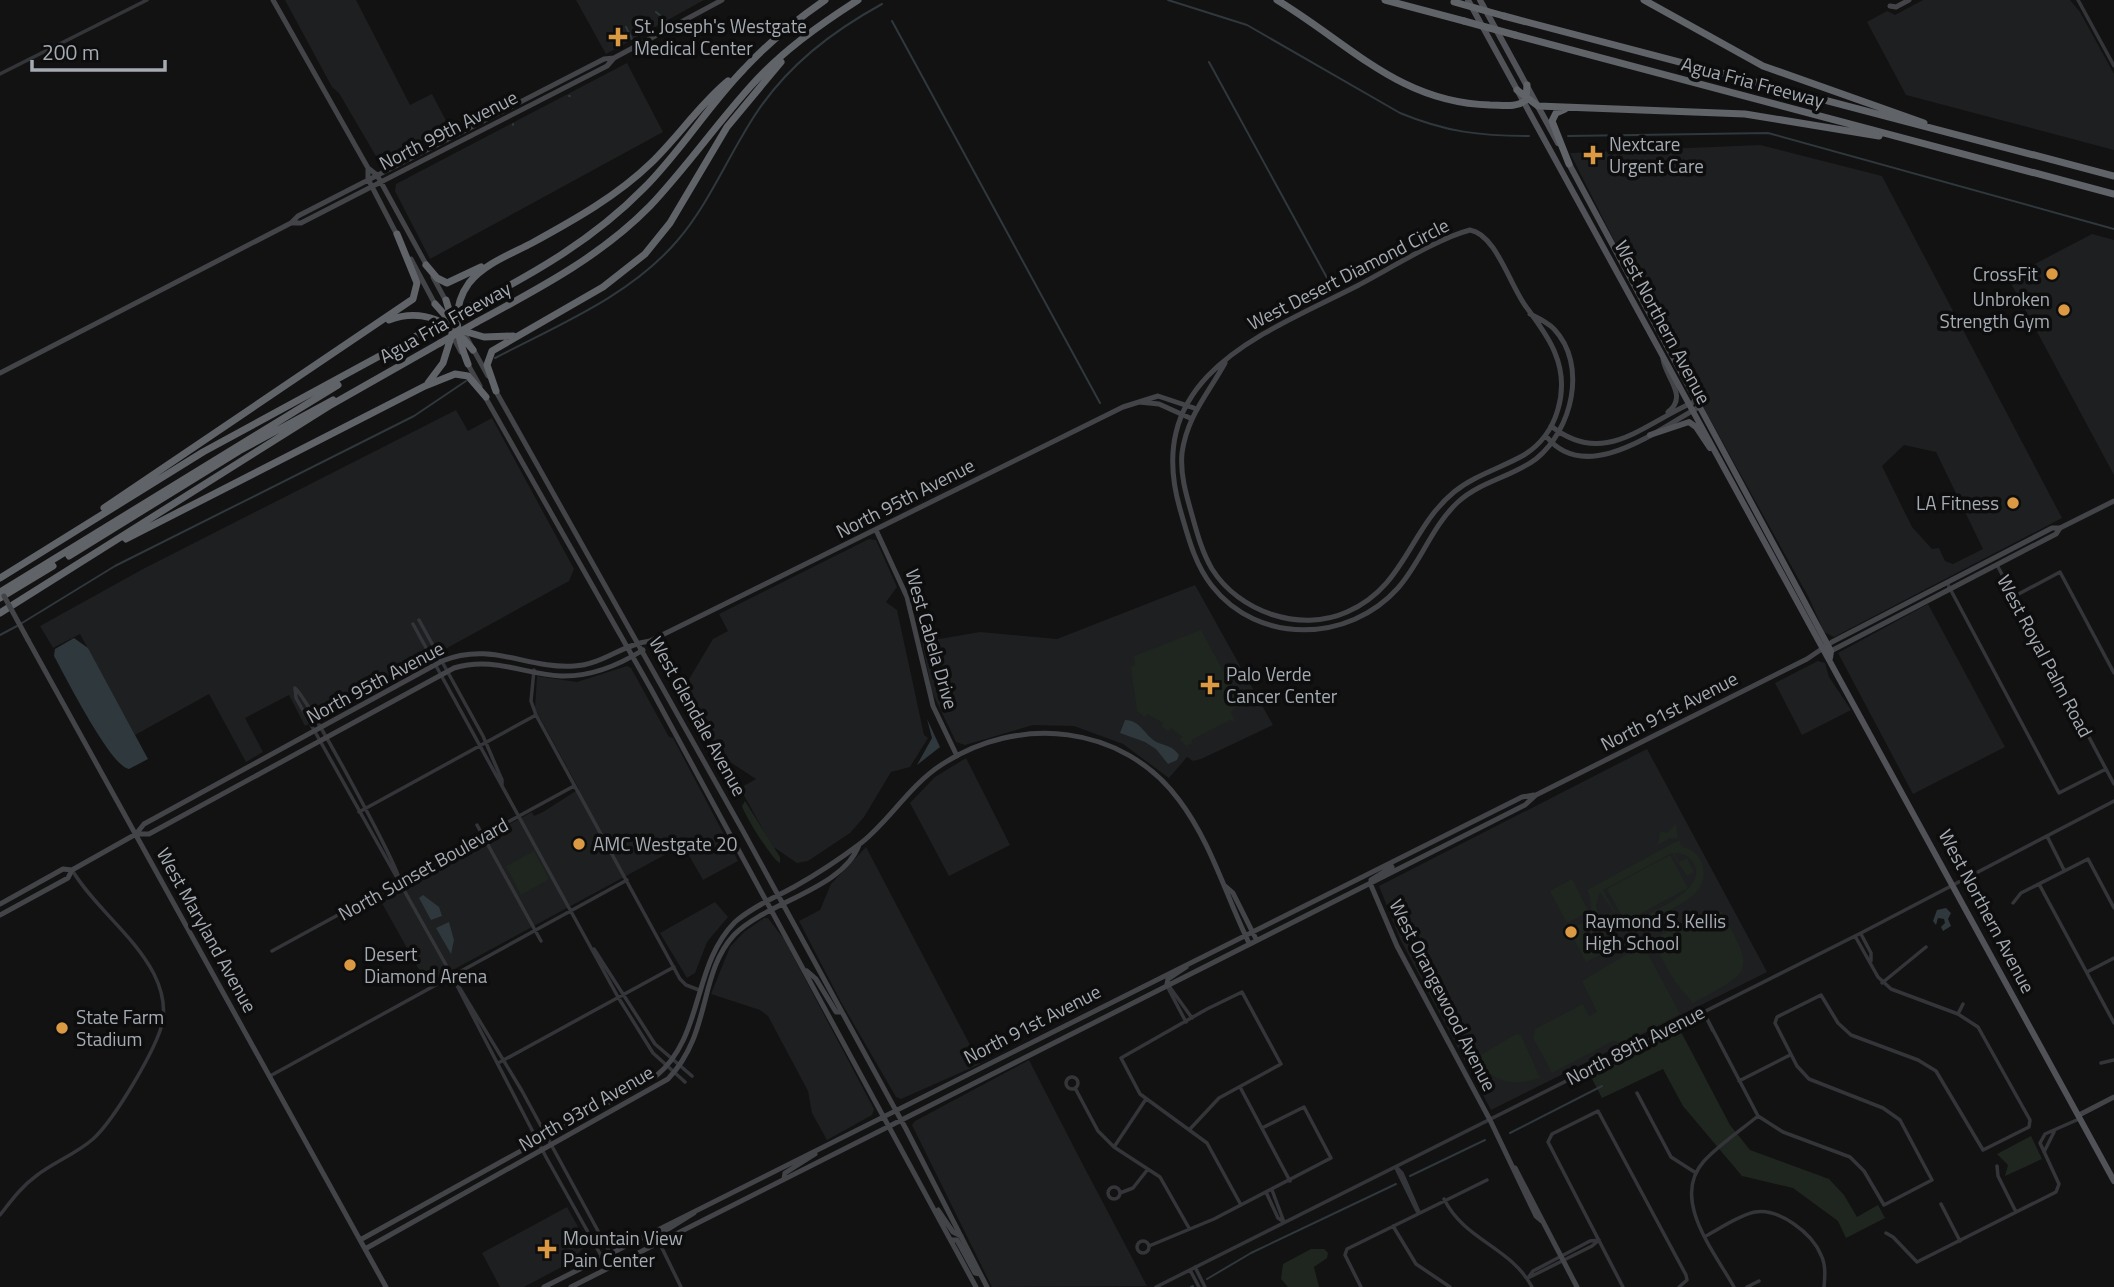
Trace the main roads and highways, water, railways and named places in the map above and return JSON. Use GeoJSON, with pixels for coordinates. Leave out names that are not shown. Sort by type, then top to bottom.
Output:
{"type":"FeatureCollection","features":[{"type":"Feature","properties":{"kind":"highway","name":"Agua Fria Freeway"},"geometry":{"type":"LineString","coordinates":[[0,578],[203,452],[353,373],[550,263],[617,215],[646,186],[743,70],[786,30],[825,0]]}},
{"type":"Feature","properties":{"kind":"highway","name":"Agua Fria Freeway"},"geometry":{"type":"LineString","coordinates":[[0,612],[353,392],[566,272],[625,228],[649,206],[751,85],[802,38],[858,0]]}},
{"type":"Feature","properties":{"kind":"highway"},"geometry":{"type":"LineString","coordinates":[[1277,0],[1413,90],[1460,103],[1515,105],[1525,101]]}},
{"type":"Feature","properties":{"kind":"highway","name":"Agua Fria Freeway"},"geometry":{"type":"LineString","coordinates":[[1385,0],[2114,194]]}},
{"type":"Feature","properties":{"kind":"highway"},"geometry":{"type":"LineString","coordinates":[[1644,0],[1763,66],[1915,119],[1937,130]]}},
{"type":"Feature","properties":{"kind":"highway","name":"Agua Fria Freeway"},"geometry":{"type":"LineString","coordinates":[[1450,1],[2114,176]]}},
{"type":"Feature","properties":{"kind":"highway"},"geometry":{"type":"LineString","coordinates":[[496,391],[488,367],[490,354],[614,280],[651,248],[670,223],[727,127],[755,90],[802,38]]}},
{"type":"Feature","properties":{"kind":"highway"},"geometry":{"type":"LineString","coordinates":[[426,265],[440,280],[449,283],[579,217],[625,186],[660,154],[724,85],[743,70]]}},
{"type":"Feature","properties":{"kind":"highway"},"geometry":{"type":"LineString","coordinates":[[1525,101],[1527,85]]}},
{"type":"Feature","properties":{"kind":"highway"},"geometry":{"type":"LineString","coordinates":[[1517,90],[1525,101],[1538,106],[1762,115],[1931,146]]}},
{"type":"Feature","properties":{"kind":"highway"},"geometry":{"type":"LineString","coordinates":[[1569,164],[1552,118],[1560,111],[1574,108]]}},
{"type":"Feature","properties":{"kind":"highway"},"geometry":{"type":"LineString","coordinates":[[89,522],[105,507],[227,422],[409,303],[417,290],[397,234]]}},
{"type":"Feature","properties":{"kind":"highway"},"geometry":{"type":"LineString","coordinates":[[425,386],[443,363],[456,328],[466,288],[478,273],[495,262]]}},
{"type":"Feature","properties":{"kind":"highway"},"geometry":{"type":"LineString","coordinates":[[446,300],[468,364]]}},
{"type":"Feature","properties":{"kind":"highway"},"geometry":{"type":"LineString","coordinates":[[435,304],[473,350]]}},
{"type":"Feature","properties":{"kind":"highway"},"geometry":{"type":"LineString","coordinates":[[375,327],[406,315],[444,322],[456,328],[498,338],[523,332]]}},
{"type":"Feature","properties":{"kind":"highway"},"geometry":{"type":"LineString","coordinates":[[91,540],[323,397],[353,373]]}},
{"type":"Feature","properties":{"kind":"highway"},"geometry":{"type":"LineString","coordinates":[[88,559],[425,386],[460,373],[472,379],[486,397]]}},
{"type":"Feature","properties":{"kind":"highway"},"geometry":{"type":"LineString","coordinates":[[1,593],[296,418],[353,392]]}},
{"type":"Feature","properties":{"kind":"main road"},"geometry":{"type":"LineString","coordinates":[[273,0],[368,168],[377,174],[446,300]]}},
{"type":"Feature","properties":{"kind":"main road","name":"North 99th Avenue"},"geometry":{"type":"LineString","coordinates":[[0,373],[291,223],[298,216],[442,141],[607,66],[614,58],[722,0]]}},
{"type":"Feature","properties":{"kind":"main road"},"geometry":{"type":"LineString","coordinates":[[1468,0],[1517,90]]}},
{"type":"Feature","properties":{"kind":"main road","name":"West Northern Avenue"},"geometry":{"type":"LineString","coordinates":[[1480,0],[1608,237],[1662,355],[1694,405],[1718,457],[1761,529]]}},
{"type":"Feature","properties":{"kind":"main road"},"geometry":{"type":"LineString","coordinates":[[1888,3],[1896,7],[1909,0]]}},
{"type":"Feature","properties":{"kind":"main road","name":"West Northern Avenue"},"geometry":{"type":"LineString","coordinates":[[1525,101],[1627,282],[2114,1181]]}},
{"type":"Feature","properties":{"kind":"main road","name":"North 99th Avenue"},"geometry":{"type":"LineString","coordinates":[[291,223],[301,223],[372,187],[495,119]]}},
{"type":"Feature","properties":{"kind":"main road"},"geometry":{"type":"LineString","coordinates":[[439,152],[442,141],[452,145]]}},
{"type":"Feature","properties":{"kind":"main road"},"geometry":{"type":"LineString","coordinates":[[368,168],[368,179],[444,322]]}},
{"type":"Feature","properties":{"kind":"main road"},"geometry":{"type":"LineString","coordinates":[[1586,213],[1604,237],[1608,237]]}},
{"type":"Feature","properties":{"kind":"main road","name":"West Desert Diamond Circle"},"geometry":{"type":"LineString","coordinates":[[1225,363],[1194,408],[1183,449],[1182,475],[1201,546],[1224,584],[1262,611],[1291,619],[1308,620],[1334,617],[1376,596],[1391,580],[1440,505],[1461,487],[1521,457],[1546,436],[1561,395],[1561,370],[1551,343],[1530,314],[1485,236],[1470,230],[1265,333],[1204,376],[1186,404],[1173,448],[1172,477],[1189,542],[1212,586],[1235,607],[1256,620],[1282,628],[1307,630],[1335,627],[1376,608],[1398,588],[1450,510],[1468,494],[1530,463],[1552,443],[1559,432],[1572,394],[1569,361],[1553,329],[1530,314]]}},
{"type":"Feature","properties":{"kind":"main road","name":"West Glendale Avenue"},"geometry":{"type":"LineString","coordinates":[[473,350],[639,642],[783,904],[901,1121],[987,1287]]}},
{"type":"Feature","properties":{"kind":"main road"},"geometry":{"type":"LineString","coordinates":[[1646,428],[1672,409],[1678,399],[1662,355]]}},
{"type":"Feature","properties":{"kind":"main road","name":"West Glendale Avenue"},"geometry":{"type":"LineString","coordinates":[[468,364],[633,656],[891,1126],[976,1287]]}},
{"type":"Feature","properties":{"kind":"main road","name":"North 95th Avenue"},"geometry":{"type":"LineString","coordinates":[[0,915],[68,878],[72,870],[136,834],[144,824],[442,661],[486,652],[572,667],[595,663],[639,642],[650,641],[1084,425],[1136,402],[1158,396],[1194,408]]}},
{"type":"Feature","properties":{"kind":"main road"},"geometry":{"type":"LineString","coordinates":[[1136,402],[1160,404],[1191,418]]}},
{"type":"Feature","properties":{"kind":"main road"},"geometry":{"type":"LineString","coordinates":[[1550,426],[1582,443],[1602,444],[1620,440],[1694,405]]}},
{"type":"Feature","properties":{"kind":"main road"},"geometry":{"type":"LineString","coordinates":[[1546,436],[1552,443],[1582,455],[1604,456],[1618,452],[1650,435],[1694,405]]}},
{"type":"Feature","properties":{"kind":"main road"},"geometry":{"type":"LineString","coordinates":[[1650,435],[1662,433],[1679,423],[1692,423],[1718,457]]}},
{"type":"Feature","properties":{"kind":"main road","name":"North 91st Avenue"},"geometry":{"type":"LineString","coordinates":[[571,1287],[1525,805],[1536,795],[1885,622],[2052,528],[2060,528],[2114,500]]}},
{"type":"Feature","properties":{"kind":"main road"},"geometry":{"type":"LineString","coordinates":[[1424,527],[1433,533]]}},
{"type":"Feature","properties":{"kind":"main road","name":"North 91st Avenue"},"geometry":{"type":"LineString","coordinates":[[1825,651],[1918,597],[1997,565],[2056,534],[2060,528]]}},
{"type":"Feature","properties":{"kind":"main road","name":"West Cabela Drive"},"geometry":{"type":"LineString","coordinates":[[876,530],[907,597],[933,706],[957,756]]}},
{"type":"Feature","properties":{"kind":"main road"},"geometry":{"type":"LineString","coordinates":[[1997,565],[2024,543]]}},
{"type":"Feature","properties":{"kind":"main road","name":"West Maryland Avenue"},"geometry":{"type":"LineString","coordinates":[[1,593],[386,1287]]}},
{"type":"Feature","properties":{"kind":"main road"},"geometry":{"type":"LineString","coordinates":[[1885,622],[1888,616],[1918,597]]}},
{"type":"Feature","properties":{"kind":"main road","name":"North 95th Avenue"},"geometry":{"type":"LineString","coordinates":[[136,834],[149,834],[447,671],[483,663],[561,676],[582,675],[643,651],[650,641]]}},
{"type":"Feature","properties":{"kind":"main road"},"geometry":{"type":"LineString","coordinates":[[859,845],[921,780],[957,756],[1002,738],[1039,733],[1071,734],[1115,747],[1144,764],[1177,796],[1224,885],[1226,897],[1249,943]]}},
{"type":"Feature","properties":{"kind":"main road","name":"North 91st Avenue"},"geometry":{"type":"LineString","coordinates":[[544,1287],[1522,797],[1536,795]]}},
{"type":"Feature","properties":{"kind":"main road"},"geometry":{"type":"LineString","coordinates":[[1477,820],[1481,827]]}},
{"type":"Feature","properties":{"kind":"main road","name":"North 93rd Avenue"},"geometry":{"type":"LineString","coordinates":[[360,1240],[646,1083],[669,1063],[684,1039],[709,959],[724,933],[745,914],[859,845]]}},
{"type":"Feature","properties":{"kind":"main road","name":"North 93rd Avenue"},"geometry":{"type":"LineString","coordinates":[[365,1249],[652,1090],[677,1070],[695,1040],[715,967],[723,950],[742,927],[834,873],[855,855],[859,845]]}},
{"type":"Feature","properties":{"kind":"main road"},"geometry":{"type":"LineString","coordinates":[[1370,883],[1376,875],[1408,855]]}},
{"type":"Feature","properties":{"kind":"main road","name":"North 95th Avenue"},"geometry":{"type":"LineString","coordinates":[[0,904],[63,869],[72,870]]}},
{"type":"Feature","properties":{"kind":"main road","name":"West Orangewood Avenue"},"geometry":{"type":"LineString","coordinates":[[1370,883],[1397,946],[1490,1120],[1520,1186],[1577,1287]]}},
{"type":"Feature","properties":{"kind":"main road"},"geometry":{"type":"LineString","coordinates":[[1224,885],[1233,893],[1256,939]]}},
{"type":"Feature","properties":{"kind":"main road"},"geometry":{"type":"LineString","coordinates":[[1167,984],[1167,980],[1183,972],[1188,964]]}},
{"type":"Feature","properties":{"kind":"main road"},"geometry":{"type":"LineString","coordinates":[[804,969],[816,979],[837,1013],[842,1012]]}},
{"type":"Feature","properties":{"kind":"main road"},"geometry":{"type":"LineString","coordinates":[[1011,1053],[1016,1062]]}},
{"type":"Feature","properties":{"kind":"main road"},"geometry":{"type":"LineString","coordinates":[[2080,1116],[2114,1097]]}},
{"type":"Feature","properties":{"kind":"main road"},"geometry":{"type":"LineString","coordinates":[[784,1179],[785,1173],[820,1149]]}},
{"type":"Feature","properties":{"kind":"main road"},"geometry":{"type":"LineString","coordinates":[[932,1204],[953,1232],[961,1236]]}},
{"type":"Feature","properties":{"kind":"main road"},"geometry":{"type":"LineString","coordinates":[[659,1242],[662,1233],[699,1209]]}},
{"type":"Feature","properties":{"kind":"main road"},"geometry":{"type":"LineString","coordinates":[[951,1240],[957,1240],[975,1273],[980,1274]]}},
{"type":"Feature","properties":{"kind":"waterway"},"geometry":{"type":"LineString","coordinates":[[1168,0],[1247,25],[1400,113],[1463,132],[1529,136]]}},
{"type":"Feature","properties":{"kind":"waterway"},"geometry":{"type":"LineString","coordinates":[[495,358],[592,308],[638,278],[658,260],[677,241],[699,211],[755,115],[781,81],[811,52],[845,26],[882,4]]}},
{"type":"Feature","properties":{"kind":"waterway"},"geometry":{"type":"LineString","coordinates":[[656,12],[667,21]]}},
{"type":"Feature","properties":{"kind":"waterway"},"geometry":{"type":"LineString","coordinates":[[892,21],[1100,403]]}},
{"type":"Feature","properties":{"kind":"waterway"},"geometry":{"type":"LineString","coordinates":[[626,27],[632,39]]}},
{"type":"Feature","properties":{"kind":"waterway"},"geometry":{"type":"LineString","coordinates":[[1209,62],[1332,287]]}},
{"type":"Feature","properties":{"kind":"waterway"},"geometry":{"type":"LineString","coordinates":[[1568,136],[1768,133],[2114,229]]}},
{"type":"Feature","properties":{"kind":"waterway"},"geometry":{"type":"LineString","coordinates":[[22,623],[115,566],[414,416],[466,381]]}},
{"type":"Feature","properties":{"kind":"waterway"},"geometry":{"type":"LineString","coordinates":[[0,635],[17,626]]}},
{"type":"Feature","properties":{"kind":"waterway"},"geometry":{"type":"LineString","coordinates":[[1510,1133],[1602,1086]]}},
{"type":"Feature","properties":{"kind":"waterway"},"geometry":{"type":"LineString","coordinates":[[1410,1176],[1485,1140]]}},
{"type":"Feature","properties":{"kind":"waterway"},"geometry":{"type":"LineString","coordinates":[[1207,1279],[1251,1253],[1396,1184]]}},
{"type":"Feature","properties":{"kind":"place","name":"St. Joseph's Westgate Medical Center"},"geometry":{"type":"Point","coordinates":[618,37]}},
{"type":"Feature","properties":{"kind":"place","name":"Nextcare Urgent Care"},"geometry":{"type":"Point","coordinates":[1593,155]}},
{"type":"Feature","properties":{"kind":"place","name":"CrossFit"},"geometry":{"type":"Point","coordinates":[2052,274]}},
{"type":"Feature","properties":{"kind":"place","name":"Unbroken Strength Gym"},"geometry":{"type":"Point","coordinates":[2064,310]}},
{"type":"Feature","properties":{"kind":"place","name":"LA Fitness"},"geometry":{"type":"Point","coordinates":[2013,503]}},
{"type":"Feature","properties":{"kind":"place","name":"Palo Verde Cancer Center"},"geometry":{"type":"Point","coordinates":[1210,685]}},
{"type":"Feature","properties":{"kind":"place","name":"AMC Westgate 20"},"geometry":{"type":"Point","coordinates":[579,844]}},
{"type":"Feature","properties":{"kind":"place","name":"Raymond S. Kellis High School"},"geometry":{"type":"Point","coordinates":[1571,932]}},
{"type":"Feature","properties":{"kind":"place","name":"Desert Diamond Arena"},"geometry":{"type":"Point","coordinates":[350,965]}},
{"type":"Feature","properties":{"kind":"place","name":"State Farm Stadium"},"geometry":{"type":"Point","coordinates":[62,1028]}},
{"type":"Feature","properties":{"kind":"place","name":"Mountain View Pain Center"},"geometry":{"type":"Point","coordinates":[547,1249]}}]}
